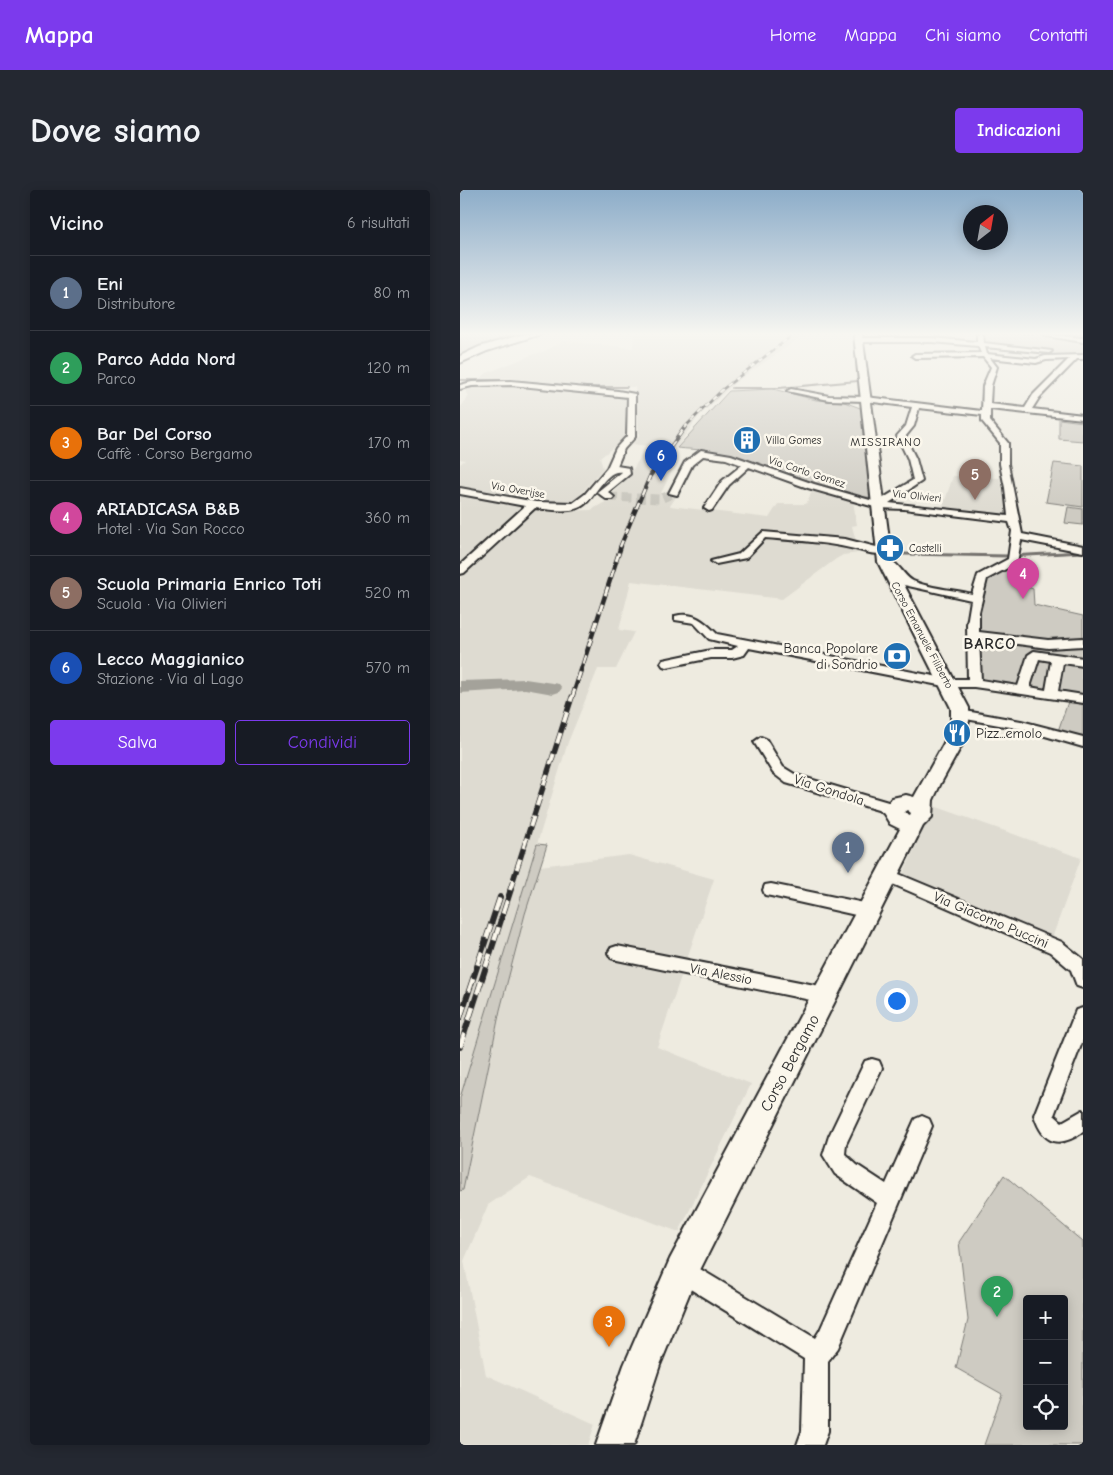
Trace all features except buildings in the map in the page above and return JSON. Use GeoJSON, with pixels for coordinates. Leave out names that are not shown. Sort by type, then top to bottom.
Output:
{"type":"FeatureCollection","features":[{"type":"Feature","properties":{"kind":"main road","name":"Corso Emanuele Filiberto"},"geometry":{"type":"LineString","coordinates":[[865,393],[884,556],[949,683],[961,720]]}},
{"type":"Feature","properties":{"kind":"main road","name":"Corso Bergamo"},"geometry":{"type":"LineString","coordinates":[[616,1445],[642,1365],[682,1271],[870,911],[892,865],[908,839],[905,809],[957,738],[961,720]]}},
{"type":"Feature","properties":{"kind":"street"},"geometry":{"type":"LineString","coordinates":[[610,497],[602,492],[627,472],[620,468],[611,469],[620,448],[631,437],[632,396],[620,393]]}},
{"type":"Feature","properties":{"kind":"street"},"geometry":{"type":"LineString","coordinates":[[799,393],[829,398],[866,399],[916,406],[1027,411],[1083,417]]}},
{"type":"Feature","properties":{"kind":"street"},"geometry":{"type":"LineString","coordinates":[[974,683],[978,666],[973,625],[982,577],[1015,556],[1016,536],[1010,488],[1004,464],[1004,442],[986,421],[986,393]]}},
{"type":"Feature","properties":{"kind":"street"},"geometry":{"type":"LineString","coordinates":[[1027,411],[1040,393]]}},
{"type":"Feature","properties":{"kind":"street"},"geometry":{"type":"LineString","coordinates":[[878,505],[918,481],[912,459],[901,436],[908,431],[912,423],[916,406]]}},
{"type":"Feature","properties":{"kind":"street","name":"Via Carlo Gomez"},"geometry":{"type":"LineString","coordinates":[[674,494],[688,464],[701,453],[728,457],[811,486],[878,505]]}},
{"type":"Feature","properties":{"kind":"street"},"geometry":{"type":"LineString","coordinates":[[709,508],[726,480],[736,471],[749,464]]}},
{"type":"Feature","properties":{"kind":"street","name":"Via Overijse"},"geometry":{"type":"LineString","coordinates":[[460,491],[533,504],[562,508],[571,507],[586,501],[607,470],[611,469]]}},
{"type":"Feature","properties":{"kind":"street"},"geometry":{"type":"LineString","coordinates":[[460,571],[533,504]]}},
{"type":"Feature","properties":{"kind":"street","name":"Via Olivieri"},"geometry":{"type":"LineString","coordinates":[[878,505],[904,506],[1013,520]]}},
{"type":"Feature","properties":{"kind":"street"},"geometry":{"type":"LineString","coordinates":[[716,561],[742,556],[763,536],[845,542],[884,556],[908,583],[977,598]]}},
{"type":"Feature","properties":{"kind":"street"},"geometry":{"type":"LineString","coordinates":[[1016,536],[1083,549]]}},
{"type":"Feature","properties":{"kind":"street"},"geometry":{"type":"LineString","coordinates":[[679,618],[697,620],[713,637],[949,683],[974,683],[1083,699]]}},
{"type":"Feature","properties":{"kind":"street"},"geometry":{"type":"LineString","coordinates":[[974,635],[1048,644],[1083,642]]}},
{"type":"Feature","properties":{"kind":"street"},"geometry":{"type":"LineString","coordinates":[[667,662],[711,654],[732,654],[740,652],[746,643]]}},
{"type":"Feature","properties":{"kind":"street"},"geometry":{"type":"LineString","coordinates":[[1023,689],[1034,655],[1083,662]]}},
{"type":"Feature","properties":{"kind":"street"},"geometry":{"type":"LineString","coordinates":[[1051,694],[1058,658]]}},
{"type":"Feature","properties":{"kind":"street"},"geometry":{"type":"LineString","coordinates":[[961,720],[1021,725],[1083,742]]}},
{"type":"Feature","properties":{"kind":"street","name":"Via Gondola"},"geometry":{"type":"LineString","coordinates":[[761,742],[778,770],[791,779],[905,809]]}},
{"type":"Feature","properties":{"kind":"street","name":"Via Giacomo Puccini"},"geometry":{"type":"LineString","coordinates":[[892,865],[1056,947],[1078,966],[1083,980]]}},
{"type":"Feature","properties":{"kind":"street"},"geometry":{"type":"LineString","coordinates":[[771,890],[870,911]]}},
{"type":"Feature","properties":{"kind":"street","name":"Via Alessio"},"geometry":{"type":"LineString","coordinates":[[617,953],[825,996]]}},
{"type":"Feature","properties":{"kind":"street"},"geometry":{"type":"LineString","coordinates":[[1083,1016],[1044,1115],[1046,1124],[1055,1133],[1064,1133],[1083,1120]]}},
{"type":"Feature","properties":{"kind":"street"},"geometry":{"type":"LineString","coordinates":[[872,1068],[836,1143],[834,1154],[836,1160],[848,1171],[890,1199]]}},
{"type":"Feature","properties":{"kind":"street"},"geometry":{"type":"LineString","coordinates":[[816,1357],[830,1339],[922,1126]]}},
{"type":"Feature","properties":{"kind":"street"},"geometry":{"type":"LineString","coordinates":[[682,1271],[813,1351],[816,1357],[815,1431],[810,1445]]}},
{"type":"Feature","properties":{"kind":"shaded area"},"geometry":{"type":"Polygon","coordinates":[[[467,393],[592,393],[627,396],[629,434],[600,458],[603,468],[576,500],[563,506],[460,487],[460,464],[465,460],[460,459],[460,408],[469,396],[467,393]]]}},
{"type":"Feature","properties":{"kind":"shaded area"},"geometry":{"type":"Polygon","coordinates":[[[635,393],[724,393],[699,416],[662,468],[673,469],[661,493],[678,494],[670,506],[769,518],[778,504],[806,504],[813,489],[853,501],[857,525],[852,526],[859,553],[843,555],[836,559],[782,599],[631,581],[619,630],[634,632],[616,669],[598,669],[568,742],[460,1098],[460,688],[521,685],[546,688],[548,684],[526,680],[460,681],[460,578],[529,511],[543,508],[564,511],[591,510],[607,501],[632,471],[647,446],[633,444],[639,436],[635,393]]]}},
{"type":"Feature","properties":{"kind":"shaded area"},"geometry":{"type":"Polygon","coordinates":[[[728,393],[787,393],[816,400],[844,402],[863,409],[872,497],[857,497],[823,489],[730,454],[677,448],[728,393]]]}},
{"type":"Feature","properties":{"kind":"shaded area"},"geometry":{"type":"Polygon","coordinates":[[[1059,419],[1083,422],[1083,441],[1059,439],[1059,419]]]}},
{"type":"Feature","properties":{"kind":"shaded area"},"geometry":{"type":"Polygon","coordinates":[[[1054,463],[1083,466],[1083,507],[1046,502],[1054,463]]]}},
{"type":"Feature","properties":{"kind":"shaded area"},"geometry":{"type":"Polygon","coordinates":[[[953,476],[1000,478],[1009,517],[998,517],[943,507],[953,476]]]}},
{"type":"Feature","properties":{"kind":"shaded area"},"geometry":{"type":"Polygon","coordinates":[[[460,493],[514,502],[523,509],[460,566],[460,493]]]}},
{"type":"Feature","properties":{"kind":"shaded area"},"geometry":{"type":"Polygon","coordinates":[[[1068,507],[1083,509],[1083,525],[1065,523],[1068,507]]]}},
{"type":"Feature","properties":{"kind":"shaded area"},"geometry":{"type":"Polygon","coordinates":[[[1003,569],[1024,576],[1020,584],[1033,589],[1034,605],[1083,616],[1083,739],[1057,734],[1069,699],[977,684],[977,588],[1003,569]]]}},
{"type":"Feature","properties":{"kind":"shaded area"},"geometry":{"type":"Polygon","coordinates":[[[934,806],[1081,858],[1052,938],[903,874],[934,806]]]}},
{"type":"Feature","properties":{"kind":"shaded area"},"geometry":{"type":"Polygon","coordinates":[[[537,844],[547,845],[525,914],[500,1010],[463,1190],[460,1191],[460,1098],[537,844]]]}},
{"type":"Feature","properties":{"kind":"shaded area"},"geometry":{"type":"Polygon","coordinates":[[[629,855],[714,879],[657,1047],[751,1084],[679,1232],[530,1177],[488,1205],[464,1261],[486,1375],[595,1424],[588,1445],[460,1445],[460,1191],[463,1190],[500,1010],[525,914],[540,866],[629,855]]]}},
{"type":"Feature","properties":{"kind":"shaded area"},"geometry":{"type":"Polygon","coordinates":[[[1004,1175],[1083,1242],[1083,1445],[984,1445],[1002,1394],[956,1368],[968,1320],[959,1242],[1004,1175]]]}},
{"type":"Feature","properties":{"kind":"waterway"},"geometry":{"type":"LineString","coordinates":[[903,554],[1008,556],[1083,552]]}},
{"type":"Feature","properties":{"kind":"waterway"},"geometry":{"type":"LineString","coordinates":[[460,687],[525,684],[553,688]]}},
{"type":"Feature","properties":{"kind":"tunnel"},"geometry":{"type":"LineString","coordinates":[[609,497],[660,499],[674,493]]}},
{"type":"Feature","properties":{"kind":"railway"},"geometry":{"type":"LineString","coordinates":[[685,427],[719,393]]}},
{"type":"Feature","properties":{"kind":"railway"},"geometry":{"type":"LineString","coordinates":[[620,547],[650,476],[685,427]]}},
{"type":"Feature","properties":{"kind":"railway"},"geometry":{"type":"LineString","coordinates":[[572,698],[621,546]]}},
{"type":"Feature","properties":{"kind":"railway"},"geometry":{"type":"LineString","coordinates":[[510,890],[572,697]]}},
{"type":"Feature","properties":{"kind":"railway"},"geometry":{"type":"LineString","coordinates":[[460,1047],[511,889]]}},
{"type":"Feature","properties":{"kind":"railway"},"geometry":{"type":"LineString","coordinates":[[460,1018],[500,897]]}},
{"type":"Feature","properties":{"kind":"place","name":"Villa Gomes"},"geometry":{"type":"Point","coordinates":[747,440]}},
{"type":"Feature","properties":{"kind":"place","name":"Lecco Maggianico"},"geometry":{"type":"Point","coordinates":[661,481]}},
{"type":"Feature","properties":{"kind":"place","name":"Scuola Primaria Enrico Toti"},"geometry":{"type":"Point","coordinates":[975,500]}},
{"type":"Feature","properties":{"kind":"place","name":"Castelli"},"geometry":{"type":"Point","coordinates":[890,548]}},
{"type":"Feature","properties":{"kind":"place","name":"ARIADICASA B&B"},"geometry":{"type":"Point","coordinates":[1023,599]}},
{"type":"Feature","properties":{"kind":"place","name":"Banca Popolare di Sondrio"},"geometry":{"type":"Point","coordinates":[897,656]}},
{"type":"Feature","properties":{"kind":"place","name":"Pizz...emolo"},"geometry":{"type":"Point","coordinates":[957,733]}},
{"type":"Feature","properties":{"kind":"place","name":"Eni"},"geometry":{"type":"Point","coordinates":[848,873]}},
{"type":"Feature","properties":{"kind":"place","name":"Parco Adda Nord"},"geometry":{"type":"Point","coordinates":[997,1317]}},
{"type":"Feature","properties":{"kind":"place","name":"Bar Del Corso"},"geometry":{"type":"Point","coordinates":[609,1347]}},
{"type":"Feature","properties":{"kind":"district","name":"MISSIRANO"},"geometry":{"type":"Point","coordinates":[886,442]}},
{"type":"Feature","properties":{"kind":"district","name":"BARCO"},"geometry":{"type":"Point","coordinates":[990,644]}}]}
